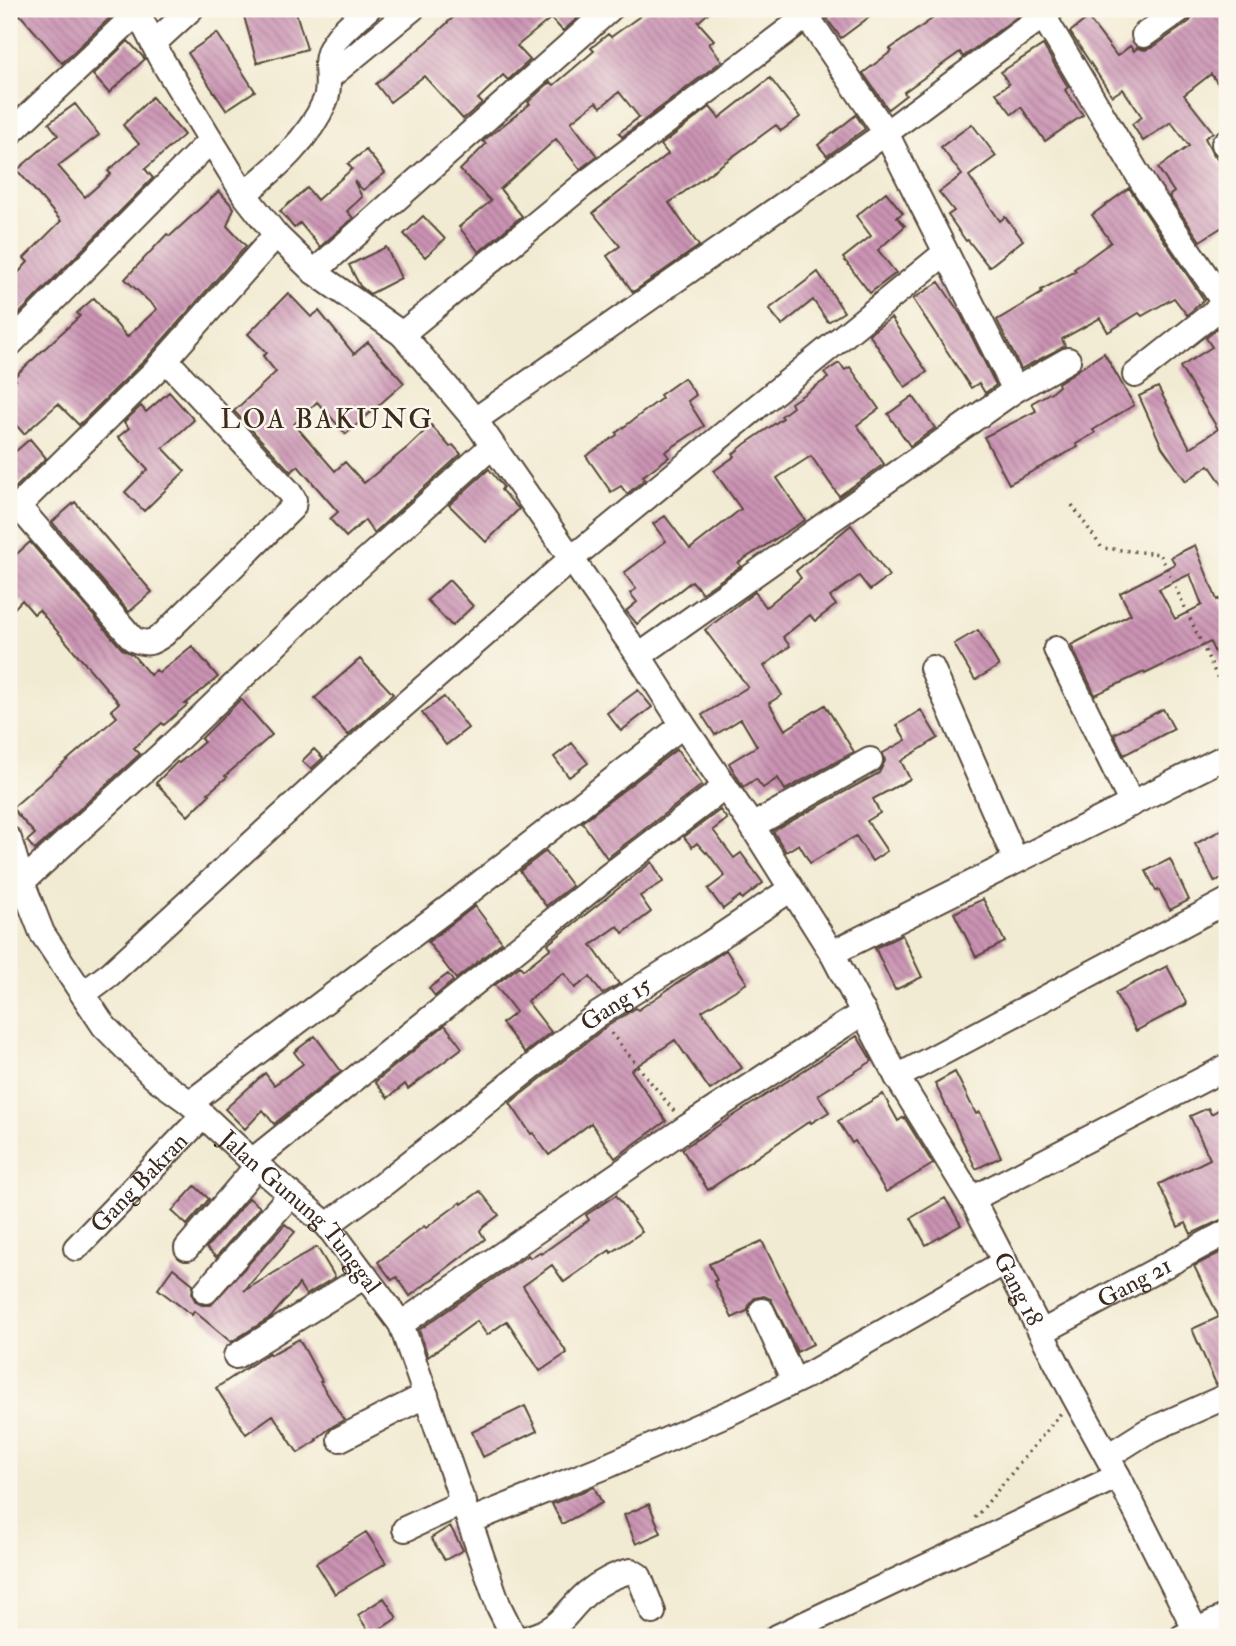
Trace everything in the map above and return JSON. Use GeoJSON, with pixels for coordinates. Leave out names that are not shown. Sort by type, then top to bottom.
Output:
{"type":"FeatureCollection","features":[{"type":"Feature","properties":{"kind":"street"},"geometry":{"type":"LineString","coordinates":[[154,43],[191,9]]}},
{"type":"Feature","properties":{"kind":"street"},"geometry":{"type":"LineString","coordinates":[[244,194],[264,178],[312,126],[327,97],[327,59],[331,48],[349,26],[369,9]]}},
{"type":"Feature","properties":{"kind":"street"},"geometry":{"type":"LineString","coordinates":[[328,78],[412,9]]}},
{"type":"Feature","properties":{"kind":"street"},"geometry":{"type":"LineString","coordinates":[[314,272],[610,9]]}},
{"type":"Feature","properties":{"kind":"street"},"geometry":{"type":"LineString","coordinates":[[1144,35],[1181,9]]}},
{"type":"Feature","properties":{"kind":"street"},"geometry":{"type":"LineString","coordinates":[[9,134],[137,10]]}},
{"type":"Feature","properties":{"kind":"street","name":"Gang 18"},"geometry":{"type":"LineString","coordinates":[[137,10],[160,57],[244,194],[276,235],[314,272],[402,334],[475,420],[639,656],[752,826],[832,953],[897,1077],[972,1199],[1113,1466],[1189,1634]]}},
{"type":"Feature","properties":{"kind":"street"},"geometry":{"type":"LineString","coordinates":[[402,334],[583,185],[809,11],[886,133],[1015,390]]}},
{"type":"Feature","properties":{"kind":"street"},"geometry":{"type":"LineString","coordinates":[[475,420],[886,133],[1045,11],[1146,188],[1227,304],[1135,374]]}},
{"type":"Feature","properties":{"kind":"street"},"geometry":{"type":"LineString","coordinates":[[9,345],[210,141]]}},
{"type":"Feature","properties":{"kind":"street"},"geometry":{"type":"LineString","coordinates":[[166,360],[294,500],[293,507],[164,634],[153,643],[143,644],[133,639],[13,511],[166,360],[276,235]]}},
{"type":"Feature","properties":{"kind":"street"},"geometry":{"type":"LineString","coordinates":[[83,994],[110,974],[380,726],[571,559],[945,253]]}},
{"type":"Feature","properties":{"kind":"street"},"geometry":{"type":"LineString","coordinates":[[639,656],[1015,390],[1068,360]]}},
{"type":"Feature","properties":{"kind":"street"},"geometry":{"type":"LineString","coordinates":[[22,882],[173,744],[331,592],[492,446]]}},
{"type":"Feature","properties":{"kind":"street"},"geometry":{"type":"LineString","coordinates":[[1056,649],[1132,804]]}},
{"type":"Feature","properties":{"kind":"street"},"geometry":{"type":"LineString","coordinates":[[932,667],[1017,861]]}},
{"type":"Feature","properties":{"kind":"street","name":"Gang Bakran"},"geometry":{"type":"LineString","coordinates":[[76,1248],[196,1110],[683,725]]}},
{"type":"Feature","properties":{"kind":"street"},"geometry":{"type":"LineString","coordinates":[[832,953],[1227,756]]}},
{"type":"Feature","properties":{"kind":"street"},"geometry":{"type":"LineString","coordinates":[[752,826],[870,760]]}},
{"type":"Feature","properties":{"kind":"street"},"geometry":{"type":"LineString","coordinates":[[187,1248],[254,1164],[607,877],[725,787]]}},
{"type":"Feature","properties":{"kind":"street","name":"Jalan Gunung Tunggal"},"geometry":{"type":"LineString","coordinates":[[9,839],[42,933],[112,1035],[154,1077],[196,1110],[254,1164],[327,1225],[401,1324],[499,1607],[514,1637]]}},
{"type":"Feature","properties":{"kind":"street","name":"Gang 15"},"geometry":{"type":"LineString","coordinates":[[327,1225],[382,1185],[597,1015],[721,937],[791,889]]}},
{"type":"Feature","properties":{"kind":"street"},"geometry":{"type":"LineString","coordinates":[[897,1077],[1227,901]]}},
{"type":"Feature","properties":{"kind":"street"},"geometry":{"type":"LineString","coordinates":[[401,1324],[687,1127],[864,1012]]}},
{"type":"Feature","properties":{"kind":"street"},"geometry":{"type":"LineString","coordinates":[[972,1199],[1227,1068]]}},
{"type":"Feature","properties":{"kind":"street"},"geometry":{"type":"LineString","coordinates":[[206,1290],[291,1194]]}},
{"type":"Feature","properties":{"kind":"street","name":"Gang 21"},"geometry":{"type":"LineString","coordinates":[[1042,1332],[1227,1232]]}},
{"type":"Feature","properties":{"kind":"street"},"geometry":{"type":"LineString","coordinates":[[405,1529],[609,1465],[733,1411],[794,1381],[1005,1262]]}},
{"type":"Feature","properties":{"kind":"street"},"geometry":{"type":"LineString","coordinates":[[236,1356],[365,1276]]}},
{"type":"Feature","properties":{"kind":"street"},"geometry":{"type":"LineString","coordinates":[[762,1311],[794,1381]]}},
{"type":"Feature","properties":{"kind":"street"},"geometry":{"type":"LineString","coordinates":[[340,1438],[426,1395]]}},
{"type":"Feature","properties":{"kind":"street"},"geometry":{"type":"LineString","coordinates":[[777,1637],[1113,1466],[1146,1432],[1227,1396]]}},
{"type":"Feature","properties":{"kind":"street"},"geometry":{"type":"LineString","coordinates":[[531,1637],[554,1628],[596,1586],[620,1573],[631,1571],[639,1576],[653,1612]]}},
{"type":"Feature","properties":{"kind":"street"},"geometry":{"type":"LineString","coordinates":[[1189,1634],[1227,1616]]}},
{"type":"Feature","properties":{"kind":"path"},"geometry":{"type":"LineString","coordinates":[[1072,505],[1102,548],[1160,554],[1227,698]]}},
{"type":"Feature","properties":{"kind":"path"},"geometry":{"type":"LineString","coordinates":[[597,1015],[687,1127]]}},
{"type":"Feature","properties":{"kind":"path"},"geometry":{"type":"LineString","coordinates":[[969,1526],[1074,1396]]}},
{"type":"Feature","properties":{"kind":"building"},"geometry":{"type":"Polygon","coordinates":[[[15,9],[109,9],[114,14],[62,63],[15,9]]]}},
{"type":"Feature","properties":{"kind":"building"},"geometry":{"type":"Polygon","coordinates":[[[242,9],[295,9],[307,49],[257,63],[242,9]]]}},
{"type":"Feature","properties":{"kind":"building"},"geometry":{"type":"Polygon","coordinates":[[[462,9],[588,9],[563,31],[551,18],[517,46],[530,60],[508,80],[503,75],[478,99],[482,103],[463,119],[424,76],[390,102],[376,84],[462,9]]]}},
{"type":"Feature","properties":{"kind":"building"},"geometry":{"type":"Polygon","coordinates":[[[650,9],[713,9],[698,22],[714,40],[709,44],[722,61],[622,137],[619,133],[639,117],[619,92],[601,107],[596,102],[571,122],[597,156],[580,169],[556,139],[500,189],[522,216],[479,252],[459,227],[491,201],[460,170],[486,144],[483,141],[530,104],[528,102],[550,82],[554,85],[594,51],[591,48],[608,34],[611,37],[650,9]]]}},
{"type":"Feature","properties":{"kind":"building"},"geometry":{"type":"Polygon","coordinates":[[[841,9],[880,9],[841,38],[827,19],[841,9]]]}},
{"type":"Feature","properties":{"kind":"building"},"geometry":{"type":"Polygon","coordinates":[[[946,9],[1025,11],[963,57],[960,52],[904,92],[906,95],[888,109],[863,73],[892,51],[890,49],[946,9]]]}},
{"type":"Feature","properties":{"kind":"building"},"geometry":{"type":"Polygon","coordinates":[[[1196,9],[1227,9],[1227,96],[1211,74],[1184,95],[1213,132],[1205,138],[1213,154],[1227,171],[1227,224],[1200,241],[1169,196],[1174,192],[1158,168],[1189,146],[1171,122],[1143,141],[1132,124],[1142,117],[1123,89],[1112,96],[1070,32],[1088,18],[1117,56],[1130,46],[1134,51],[1137,48],[1145,50],[1153,47],[1190,21],[1196,9]]]}},
{"type":"Feature","properties":{"kind":"building"},"geometry":{"type":"Polygon","coordinates":[[[217,33],[255,91],[226,110],[188,53],[217,33]]]}},
{"type":"Feature","properties":{"kind":"building"},"geometry":{"type":"Polygon","coordinates":[[[128,41],[145,59],[109,93],[93,75],[128,41]]]}},
{"type":"Feature","properties":{"kind":"building"},"geometry":{"type":"Polygon","coordinates":[[[1043,45],[1068,87],[1065,90],[1083,115],[1045,141],[1021,107],[1012,114],[996,93],[1009,84],[1001,72],[1043,45]]]}},
{"type":"Feature","properties":{"kind":"building"},"geometry":{"type":"Polygon","coordinates":[[[770,78],[800,117],[781,131],[776,125],[669,203],[699,246],[633,292],[607,256],[620,246],[593,213],[668,154],[661,145],[710,107],[719,118],[770,78]]]}},
{"type":"Feature","properties":{"kind":"building"},"geometry":{"type":"Polygon","coordinates":[[[152,97],[184,135],[145,169],[153,178],[9,324],[9,283],[28,262],[24,258],[61,221],[17,170],[58,135],[49,123],[75,104],[99,135],[58,166],[85,197],[111,174],[108,171],[139,144],[123,125],[152,97]]]}},
{"type":"Feature","properties":{"kind":"building"},"geometry":{"type":"Polygon","coordinates":[[[856,115],[865,129],[827,156],[818,145],[856,115]]]}},
{"type":"Feature","properties":{"kind":"building"},"geometry":{"type":"Polygon","coordinates":[[[972,124],[996,156],[969,176],[1000,221],[1005,217],[1023,240],[989,267],[948,215],[954,211],[939,192],[962,175],[941,147],[972,124]]]}},
{"type":"Feature","properties":{"kind":"building"},"geometry":{"type":"Polygon","coordinates":[[[366,150],[385,173],[363,190],[354,181],[362,197],[347,211],[353,218],[320,247],[300,223],[294,228],[280,211],[307,188],[317,200],[352,169],[348,164],[366,150]]]}},
{"type":"Feature","properties":{"kind":"building"},"geometry":{"type":"Polygon","coordinates":[[[1129,188],[1204,300],[1187,315],[1174,298],[1142,316],[1139,313],[1108,332],[1100,318],[1062,339],[1065,346],[1021,369],[997,320],[1042,293],[1041,290],[1076,271],[1074,269],[1111,242],[1092,215],[1129,188]]]}},
{"type":"Feature","properties":{"kind":"building"},"geometry":{"type":"Polygon","coordinates":[[[219,191],[234,208],[227,226],[246,246],[146,359],[79,425],[58,404],[24,434],[9,417],[9,386],[16,380],[14,377],[80,316],[77,313],[94,298],[127,337],[157,309],[125,279],[167,234],[170,236],[219,191]]]}},
{"type":"Feature","properties":{"kind":"building"},"geometry":{"type":"Polygon","coordinates":[[[886,192],[903,213],[897,217],[905,226],[878,250],[896,273],[870,293],[843,258],[871,236],[856,216],[886,192]]]}},
{"type":"Feature","properties":{"kind":"building"},"geometry":{"type":"Polygon","coordinates":[[[423,216],[445,239],[425,257],[404,234],[423,216]]]}},
{"type":"Feature","properties":{"kind":"building"},"geometry":{"type":"Polygon","coordinates":[[[386,247],[401,278],[370,294],[360,286],[349,265],[386,247]]]}},
{"type":"Feature","properties":{"kind":"building"},"geometry":{"type":"Polygon","coordinates":[[[818,272],[844,312],[828,322],[813,300],[782,325],[769,309],[818,272]]]}},
{"type":"Feature","properties":{"kind":"building"},"geometry":{"type":"Polygon","coordinates":[[[939,282],[961,315],[996,385],[985,393],[979,383],[971,388],[913,299],[939,282]]]}},
{"type":"Feature","properties":{"kind":"building"},"geometry":{"type":"Polygon","coordinates":[[[288,293],[311,317],[319,311],[354,354],[368,342],[404,383],[346,434],[317,402],[294,424],[335,471],[345,462],[364,483],[431,425],[450,447],[453,445],[461,454],[374,533],[365,520],[346,537],[330,519],[338,512],[298,466],[291,472],[234,411],[276,372],[263,356],[267,353],[248,334],[288,293]]]}},
{"type":"Feature","properties":{"kind":"building"},"geometry":{"type":"Polygon","coordinates":[[[891,318],[927,372],[905,387],[869,334],[891,318]]]}},
{"type":"Feature","properties":{"kind":"building"},"geometry":{"type":"Polygon","coordinates":[[[1218,328],[1225,339],[1227,337],[1227,491],[1209,465],[1186,481],[1162,447],[1139,396],[1158,387],[1190,448],[1218,429],[1180,367],[1212,347],[1206,338],[1218,328]]]}},
{"type":"Feature","properties":{"kind":"building"},"geometry":{"type":"Polygon","coordinates":[[[1104,353],[1134,405],[1093,430],[1095,433],[1076,444],[1078,447],[1009,484],[984,437],[1036,411],[1032,403],[1053,391],[1059,386],[1058,383],[1104,353]]]}},
{"type":"Feature","properties":{"kind":"building"},"geometry":{"type":"Polygon","coordinates":[[[839,363],[845,370],[850,367],[879,409],[857,425],[884,464],[839,496],[811,456],[777,478],[805,520],[738,563],[741,566],[702,593],[692,581],[637,624],[626,611],[637,602],[630,593],[636,589],[624,573],[666,541],[653,524],[665,516],[690,549],[741,509],[714,471],[735,456],[733,454],[745,444],[783,418],[781,416],[793,407],[791,403],[828,378],[824,373],[839,363]]]}},
{"type":"Feature","properties":{"kind":"building"},"geometry":{"type":"Polygon","coordinates":[[[684,378],[696,395],[688,401],[704,426],[665,452],[669,457],[643,476],[645,479],[627,494],[621,486],[611,492],[586,456],[617,435],[616,433],[662,398],[660,395],[684,378]]]}},
{"type":"Feature","properties":{"kind":"building"},"geometry":{"type":"Polygon","coordinates":[[[169,392],[194,420],[163,448],[185,471],[144,511],[125,492],[148,469],[118,437],[129,428],[124,422],[141,406],[146,412],[169,392]]]}},
{"type":"Feature","properties":{"kind":"building"},"geometry":{"type":"Polygon","coordinates":[[[913,396],[935,428],[910,446],[888,414],[913,396]]]}},
{"type":"Feature","properties":{"kind":"building"},"geometry":{"type":"Polygon","coordinates":[[[30,439],[46,458],[9,494],[9,457],[30,439]]]}},
{"type":"Feature","properties":{"kind":"building"},"geometry":{"type":"Polygon","coordinates":[[[489,469],[503,487],[501,490],[519,509],[486,542],[449,505],[489,469]]]}},
{"type":"Feature","properties":{"kind":"building"},"geometry":{"type":"Polygon","coordinates":[[[75,502],[152,592],[129,612],[52,522],[75,502]]]}},
{"type":"Feature","properties":{"kind":"building"},"geometry":{"type":"Polygon","coordinates":[[[851,525],[889,576],[870,590],[859,576],[830,597],[836,605],[815,621],[810,615],[783,637],[790,646],[764,666],[782,695],[769,703],[785,730],[825,705],[854,752],[785,790],[778,778],[763,788],[756,779],[743,787],[729,763],[757,746],[741,719],[715,735],[702,715],[748,687],[705,630],[755,592],[766,607],[801,578],[796,571],[851,525]]]}},
{"type":"Feature","properties":{"kind":"building"},"geometry":{"type":"Polygon","coordinates":[[[30,542],[122,649],[133,655],[150,675],[156,670],[159,673],[192,646],[218,677],[134,748],[140,754],[35,850],[27,841],[35,834],[12,808],[117,717],[111,710],[119,703],[39,610],[34,614],[22,600],[9,614],[9,561],[30,542]]]}},
{"type":"Feature","properties":{"kind":"building"},"geometry":{"type":"Polygon","coordinates":[[[1195,545],[1227,619],[1227,680],[1210,642],[1095,695],[1071,645],[1131,614],[1120,593],[1175,564],[1171,557],[1195,545]],[[1190,574],[1159,589],[1175,619],[1202,605],[1190,574]]]}},
{"type":"Feature","properties":{"kind":"building"},"geometry":{"type":"Polygon","coordinates":[[[449,580],[473,606],[452,626],[427,600],[449,580]]]}},
{"type":"Feature","properties":{"kind":"building"},"geometry":{"type":"Polygon","coordinates":[[[978,630],[999,666],[975,680],[954,644],[978,630]]]}},
{"type":"Feature","properties":{"kind":"building"},"geometry":{"type":"Polygon","coordinates":[[[360,659],[393,694],[348,735],[315,698],[360,659]]]}},
{"type":"Feature","properties":{"kind":"building"},"geometry":{"type":"Polygon","coordinates":[[[638,690],[652,707],[621,731],[607,713],[638,690]]]}},
{"type":"Feature","properties":{"kind":"building"},"geometry":{"type":"Polygon","coordinates":[[[444,697],[468,728],[446,745],[422,713],[444,697]]]}},
{"type":"Feature","properties":{"kind":"building"},"geometry":{"type":"Polygon","coordinates":[[[241,699],[272,735],[225,776],[227,777],[208,793],[210,794],[188,816],[156,783],[177,762],[204,742],[201,739],[241,699]]]}},
{"type":"Feature","properties":{"kind":"building"},"geometry":{"type":"Polygon","coordinates":[[[1163,709],[1174,729],[1124,755],[1114,734],[1163,709]]]}},
{"type":"Feature","properties":{"kind":"building"},"geometry":{"type":"Polygon","coordinates":[[[921,710],[938,738],[901,761],[910,779],[873,799],[880,813],[867,821],[887,851],[872,861],[856,836],[810,863],[799,844],[786,852],[773,831],[879,773],[885,761],[883,753],[906,740],[897,725],[921,710]]]}},
{"type":"Feature","properties":{"kind":"building"},"geometry":{"type":"Polygon","coordinates":[[[572,743],[588,763],[569,777],[554,757],[572,743]]]}},
{"type":"Feature","properties":{"kind":"building"},"geometry":{"type":"Polygon","coordinates":[[[314,749],[323,758],[311,769],[302,761],[314,749]]]}},
{"type":"Feature","properties":{"kind":"building"},"geometry":{"type":"Polygon","coordinates":[[[677,749],[702,785],[607,858],[582,822],[677,749]]]}},
{"type":"Feature","properties":{"kind":"building"},"geometry":{"type":"Polygon","coordinates":[[[720,810],[727,819],[713,830],[734,858],[741,853],[763,883],[723,909],[708,889],[725,876],[707,852],[697,843],[692,847],[684,837],[720,810]]]}},
{"type":"Feature","properties":{"kind":"building"},"geometry":{"type":"Polygon","coordinates":[[[1227,827],[1227,875],[1215,882],[1195,844],[1227,827]]]}},
{"type":"Feature","properties":{"kind":"building"},"geometry":{"type":"Polygon","coordinates":[[[546,851],[572,886],[546,906],[520,871],[546,851]]]}},
{"type":"Feature","properties":{"kind":"building"},"geometry":{"type":"Polygon","coordinates":[[[1170,859],[1189,900],[1170,910],[1146,871],[1170,859]]]}},
{"type":"Feature","properties":{"kind":"building"},"geometry":{"type":"Polygon","coordinates":[[[652,862],[663,882],[640,896],[651,912],[623,933],[618,926],[591,945],[619,984],[602,994],[590,977],[575,988],[564,973],[527,1001],[551,1032],[525,1053],[502,1023],[516,1012],[495,985],[520,966],[523,970],[551,948],[548,944],[652,862]]]}},
{"type":"Feature","properties":{"kind":"building"},"geometry":{"type":"Polygon","coordinates":[[[983,899],[1005,942],[976,957],[954,913],[983,899]]]}},
{"type":"Feature","properties":{"kind":"building"},"geometry":{"type":"Polygon","coordinates":[[[475,906],[502,942],[456,979],[428,942],[475,906]]]}},
{"type":"Feature","properties":{"kind":"building"},"geometry":{"type":"Polygon","coordinates":[[[902,935],[922,977],[895,990],[875,948],[902,935]]]}},
{"type":"Feature","properties":{"kind":"building"},"geometry":{"type":"Polygon","coordinates":[[[726,950],[747,983],[702,1011],[742,1068],[710,1090],[675,1040],[631,1070],[666,1121],[615,1158],[591,1123],[549,1155],[510,1103],[606,1027],[636,1008],[638,1010],[726,950]]]}},
{"type":"Feature","properties":{"kind":"building"},"geometry":{"type":"Polygon","coordinates":[[[1167,966],[1187,1004],[1136,1031],[1115,993],[1167,966]]]}},
{"type":"Feature","properties":{"kind":"building"},"geometry":{"type":"Polygon","coordinates":[[[448,974],[453,981],[435,996],[429,988],[448,974]]]}},
{"type":"Feature","properties":{"kind":"building"},"geometry":{"type":"Polygon","coordinates":[[[445,1025],[462,1048],[408,1089],[405,1084],[388,1098],[375,1082],[445,1025]]]}},
{"type":"Feature","properties":{"kind":"building"},"geometry":{"type":"Polygon","coordinates":[[[315,1036],[341,1071],[274,1124],[263,1110],[245,1129],[225,1109],[265,1073],[274,1085],[303,1064],[294,1052],[315,1036]]]}},
{"type":"Feature","properties":{"kind":"building"},"geometry":{"type":"Polygon","coordinates":[[[857,1036],[872,1061],[818,1095],[829,1112],[811,1123],[810,1121],[708,1190],[682,1149],[857,1036]]]}},
{"type":"Feature","properties":{"kind":"building"},"geometry":{"type":"Polygon","coordinates":[[[955,1072],[976,1114],[980,1112],[1001,1157],[976,1169],[935,1083],[955,1072]]]}},
{"type":"Feature","properties":{"kind":"building"},"geometry":{"type":"Polygon","coordinates":[[[883,1094],[898,1121],[904,1117],[933,1164],[886,1192],[855,1141],[852,1143],[838,1121],[883,1094]]]}},
{"type":"Feature","properties":{"kind":"building"},"geometry":{"type":"Polygon","coordinates":[[[1227,1105],[1227,1217],[1191,1234],[1186,1223],[1178,1227],[1159,1184],[1210,1159],[1190,1116],[1208,1108],[1211,1114],[1227,1105]]]}},
{"type":"Feature","properties":{"kind":"building"},"geometry":{"type":"Polygon","coordinates":[[[195,1186],[209,1199],[187,1225],[172,1211],[195,1186]]]}},
{"type":"Feature","properties":{"kind":"building"},"geometry":{"type":"Polygon","coordinates":[[[480,1191],[499,1215],[481,1229],[485,1239],[410,1296],[397,1277],[392,1280],[378,1262],[424,1226],[426,1228],[480,1191]]]}},
{"type":"Feature","properties":{"kind":"building"},"geometry":{"type":"Polygon","coordinates":[[[616,1195],[642,1232],[611,1253],[610,1250],[564,1282],[552,1265],[523,1286],[567,1353],[540,1371],[507,1321],[487,1335],[477,1321],[428,1357],[419,1330],[528,1255],[530,1258],[540,1252],[541,1254],[589,1220],[586,1215],[616,1195]]]}},
{"type":"Feature","properties":{"kind":"building"},"geometry":{"type":"Polygon","coordinates":[[[249,1198],[260,1207],[216,1257],[206,1248],[249,1198]]]}},
{"type":"Feature","properties":{"kind":"building"},"geometry":{"type":"Polygon","coordinates":[[[945,1198],[961,1225],[926,1245],[911,1218],[945,1198]]]}},
{"type":"Feature","properties":{"kind":"building"},"geometry":{"type":"Polygon","coordinates":[[[285,1224],[295,1232],[244,1291],[317,1247],[335,1277],[306,1295],[299,1284],[271,1317],[231,1342],[194,1311],[192,1315],[158,1289],[173,1268],[193,1284],[192,1295],[196,1302],[211,1305],[285,1224]]]}},
{"type":"Feature","properties":{"kind":"building"},"geometry":{"type":"Polygon","coordinates":[[[762,1241],[813,1344],[797,1352],[771,1299],[764,1296],[755,1298],[747,1311],[732,1318],[714,1281],[717,1280],[709,1264],[762,1241]]]}},
{"type":"Feature","properties":{"kind":"building"},"geometry":{"type":"Polygon","coordinates":[[[1227,1249],[1227,1381],[1216,1384],[1192,1329],[1219,1317],[1194,1266],[1227,1249]]]}},
{"type":"Feature","properties":{"kind":"building"},"geometry":{"type":"Polygon","coordinates":[[[299,1339],[322,1381],[320,1382],[344,1420],[298,1453],[273,1415],[246,1434],[216,1388],[269,1353],[270,1355],[299,1339]]]}},
{"type":"Feature","properties":{"kind":"building"},"geometry":{"type":"Polygon","coordinates":[[[525,1406],[537,1431],[483,1457],[472,1432],[525,1406]]]}},
{"type":"Feature","properties":{"kind":"building"},"geometry":{"type":"Polygon","coordinates":[[[594,1487],[602,1503],[562,1524],[552,1504],[594,1487]]]}},
{"type":"Feature","properties":{"kind":"building"},"geometry":{"type":"Polygon","coordinates":[[[649,1504],[661,1533],[636,1544],[624,1515],[649,1504]]]}},
{"type":"Feature","properties":{"kind":"building"},"geometry":{"type":"Polygon","coordinates":[[[450,1526],[463,1550],[445,1560],[431,1538],[450,1526]]]}},
{"type":"Feature","properties":{"kind":"building"},"geometry":{"type":"Polygon","coordinates":[[[366,1532],[386,1563],[335,1594],[316,1563],[366,1532]]]}},
{"type":"Feature","properties":{"kind":"building"},"geometry":{"type":"Polygon","coordinates":[[[384,1598],[397,1618],[371,1635],[358,1615],[384,1598]]]}},
{"type":"Feature","properties":{"kind":"district","name":"LOA BAKUNG"},"geometry":{"type":"Point","coordinates":[327,419]}}]}
